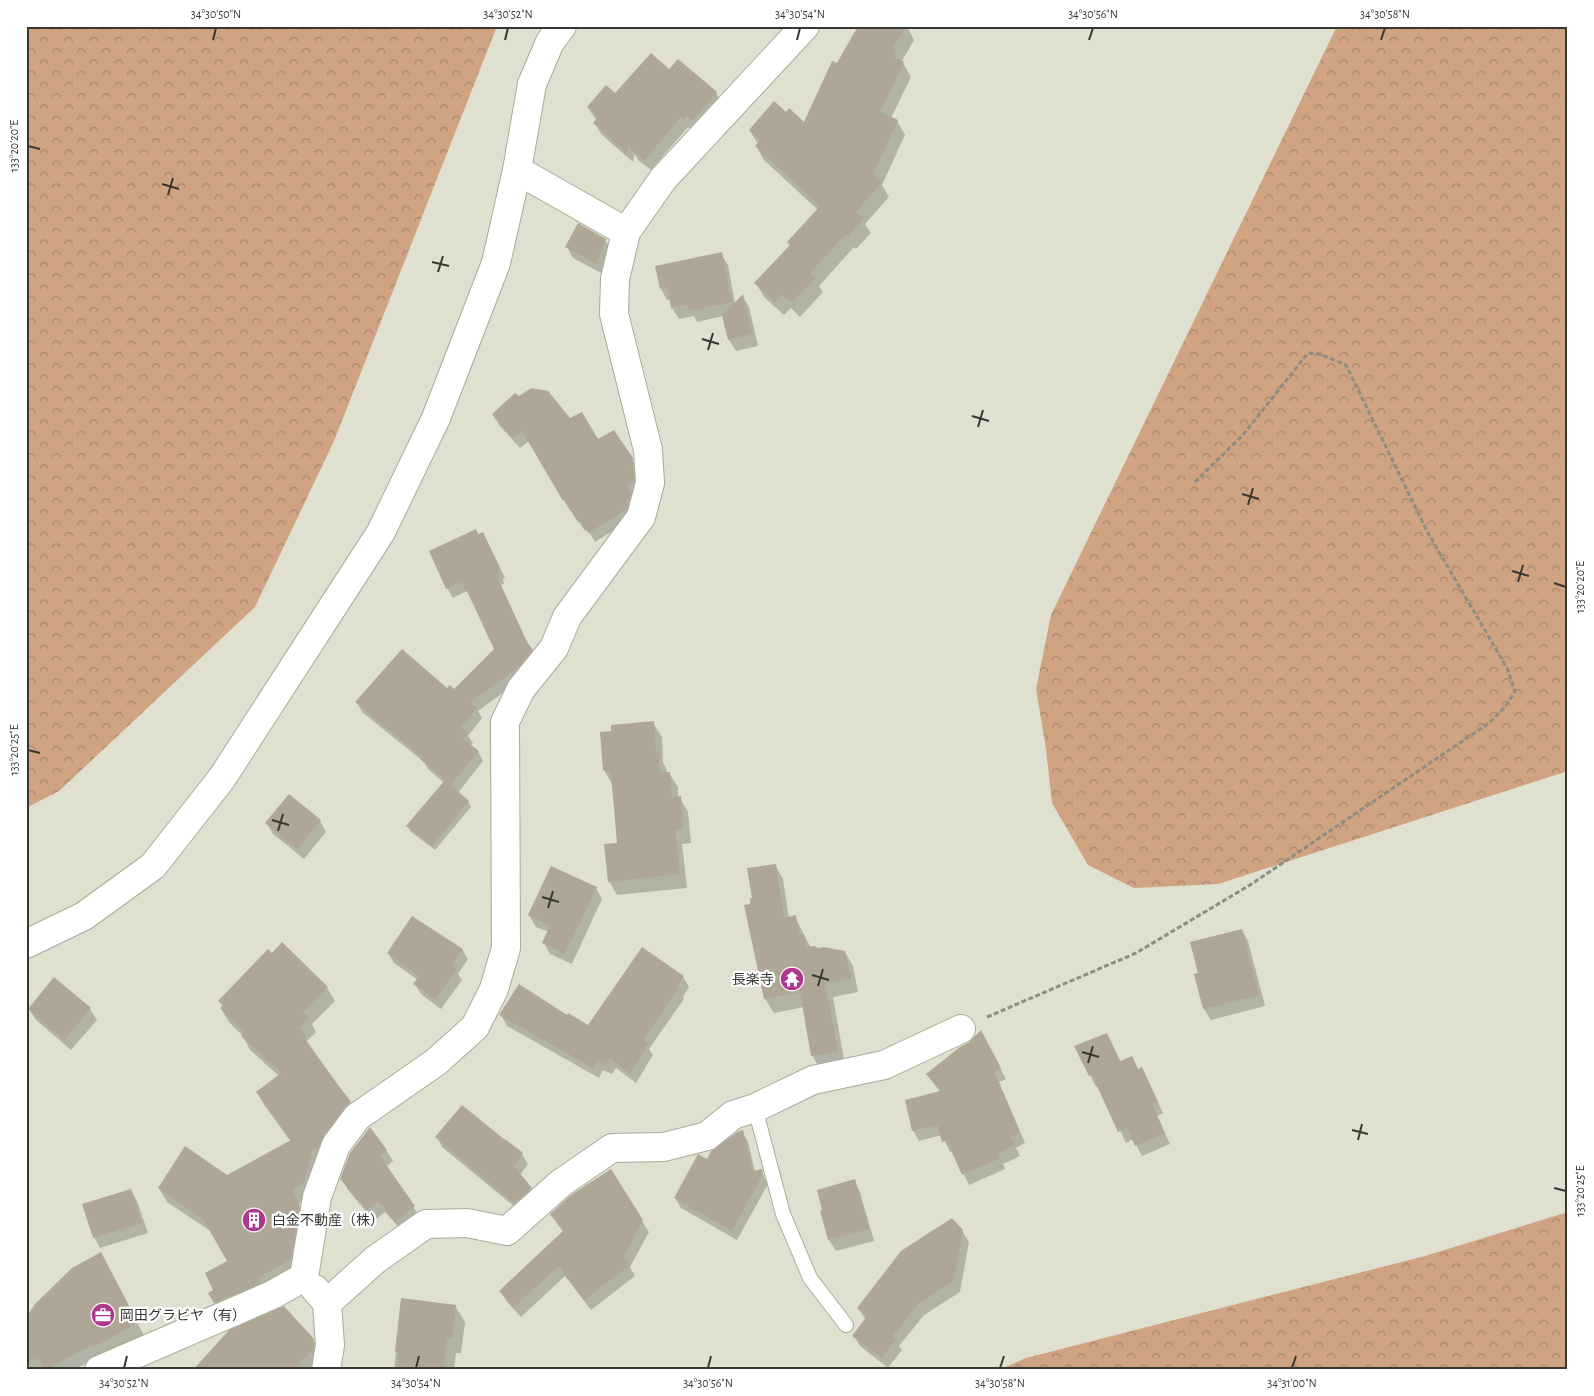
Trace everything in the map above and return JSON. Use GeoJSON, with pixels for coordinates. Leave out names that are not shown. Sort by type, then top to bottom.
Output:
{"type":"FeatureCollection","features":[{"type":"Feature","properties":{"kind":"street"},"geometry":{"type":"LineString","coordinates":[[26,944],[84,916],[153,866],[222,778],[381,532],[436,418],[496,263],[517,170],[532,84],[550,42],[562,26]]}},
{"type":"Feature","properties":{"kind":"street"},"geometry":{"type":"LineString","coordinates":[[304,1277],[317,1197],[336,1145],[357,1117],[436,1062],[475,1027],[494,989],[506,948],[505,722],[521,689],[554,648],[567,617],[641,517],[650,482],[648,450],[614,314],[615,279],[626,232],[663,180],[806,26]]}},
{"type":"Feature","properties":{"kind":"street"},"geometry":{"type":"LineString","coordinates":[[517,170],[626,232]]}},
{"type":"Feature","properties":{"kind":"street"},"geometry":{"type":"LineString","coordinates":[[328,1303],[375,1260],[426,1224],[466,1223],[507,1231],[561,1183],[612,1148],[664,1147],[706,1136],[733,1115],[755,1108],[812,1080],[884,1065],[961,1029]]}},
{"type":"Feature","properties":{"kind":"street"},"geometry":{"type":"LineString","coordinates":[[304,1277],[328,1303],[330,1345],[326,1370]]}},
{"type":"Feature","properties":{"kind":"street"},"geometry":{"type":"LineString","coordinates":[[99,1370],[272,1295],[304,1277]]}},
{"type":"Feature","properties":{"kind":"lane"},"geometry":{"type":"LineString","coordinates":[[755,1108],[783,1214],[790,1232],[810,1278],[846,1325]]}},
{"type":"Feature","properties":{"kind":"path"},"geometry":{"type":"LineString","coordinates":[[961,1029],[1136,953],[1250,885],[1489,722],[1505,707],[1515,692],[1507,668],[1428,533],[1346,365],[1322,355],[1308,353],[1242,436],[1193,484]]}},
{"type":"Feature","properties":{"kind":"green space"},"geometry":{"type":"Polygon","coordinates":[[[26,26],[497,26],[334,441],[255,607],[59,791],[26,808],[26,26]]]}},
{"type":"Feature","properties":{"kind":"green space"},"geometry":{"type":"Polygon","coordinates":[[[1337,26],[1568,26],[1568,771],[1218,884],[1134,888],[1088,865],[1052,803],[1046,749],[1036,689],[1051,615],[1337,26]]]}},
{"type":"Feature","properties":{"kind":"green space"},"geometry":{"type":"Polygon","coordinates":[[[1568,1212],[1568,1370],[999,1370],[1026,1358],[1425,1256],[1568,1212]]]}},
{"type":"Feature","properties":{"kind":"building"},"geometry":{"type":"Polygon","coordinates":[[[858,26],[906,26],[893,48],[897,50],[894,57],[904,62],[880,112],[898,120],[873,174],[882,182],[856,212],[864,218],[848,236],[846,234],[810,273],[816,278],[792,303],[782,295],[775,302],[754,283],[790,245],[787,242],[820,206],[755,146],[760,140],[749,130],[774,101],[786,112],[789,108],[804,122],[832,61],[837,63],[858,26]]]}},
{"type":"Feature","properties":{"kind":"building"},"geometry":{"type":"Polygon","coordinates":[[[651,53],[669,69],[678,59],[717,92],[693,120],[687,115],[684,120],[681,117],[644,160],[630,149],[629,144],[627,153],[593,123],[598,117],[587,107],[606,85],[615,93],[651,53]]]}},
{"type":"Feature","properties":{"kind":"building"},"geometry":{"type":"Polygon","coordinates":[[[578,223],[606,239],[596,263],[565,247],[578,223]]]}},
{"type":"Feature","properties":{"kind":"building"},"geometry":{"type":"Polygon","coordinates":[[[722,252],[732,302],[689,311],[688,305],[671,308],[667,287],[660,289],[655,266],[722,252]]]}},
{"type":"Feature","properties":{"kind":"building"},"geometry":{"type":"Polygon","coordinates":[[[743,294],[752,334],[728,340],[722,316],[743,294]]]}},
{"type":"Feature","properties":{"kind":"building"},"geometry":{"type":"Polygon","coordinates":[[[531,388],[548,391],[570,418],[582,412],[598,439],[614,430],[633,458],[633,466],[631,467],[634,471],[634,481],[627,486],[631,493],[627,501],[627,509],[588,533],[580,520],[578,522],[563,501],[522,431],[513,439],[492,414],[515,393],[519,396],[531,388]]]}},
{"type":"Feature","properties":{"kind":"building"},"geometry":{"type":"Polygon","coordinates":[[[476,529],[478,534],[483,532],[500,568],[498,569],[500,573],[496,575],[527,642],[533,650],[518,668],[471,702],[477,708],[461,727],[468,733],[463,739],[479,751],[451,784],[420,759],[422,757],[355,702],[402,649],[447,688],[450,685],[454,689],[494,649],[466,589],[461,582],[446,589],[429,551],[476,529]]]}},
{"type":"Feature","properties":{"kind":"building"},"geometry":{"type":"Polygon","coordinates":[[[654,721],[656,752],[659,752],[660,773],[670,772],[672,797],[681,796],[683,829],[675,830],[680,874],[608,882],[604,844],[617,843],[611,773],[603,770],[600,732],[611,731],[611,725],[654,721]]]}},
{"type":"Feature","properties":{"kind":"building"},"geometry":{"type":"Polygon","coordinates":[[[445,780],[469,801],[432,846],[406,826],[445,780]]]}},
{"type":"Feature","properties":{"kind":"building"},"geometry":{"type":"Polygon","coordinates":[[[289,794],[321,820],[297,849],[265,823],[289,794]]]}},
{"type":"Feature","properties":{"kind":"building"},"geometry":{"type":"Polygon","coordinates":[[[776,864],[784,918],[796,915],[799,935],[804,934],[806,947],[816,946],[817,948],[824,947],[845,951],[851,978],[825,983],[838,1051],[811,1056],[800,992],[764,999],[744,905],[750,904],[750,898],[752,898],[747,868],[776,864]]]}},
{"type":"Feature","properties":{"kind":"building"},"geometry":{"type":"Polygon","coordinates":[[[551,866],[597,887],[565,954],[542,943],[550,926],[528,915],[551,866]]]}},
{"type":"Feature","properties":{"kind":"building"},"geometry":{"type":"Polygon","coordinates":[[[412,916],[463,949],[451,966],[457,969],[435,999],[413,984],[419,976],[387,953],[412,916]]]}},
{"type":"Feature","properties":{"kind":"building"},"geometry":{"type":"Polygon","coordinates":[[[1242,929],[1259,995],[1203,1009],[1194,974],[1198,973],[1190,942],[1242,929]]]}},
{"type":"Feature","properties":{"kind":"building"},"geometry":{"type":"Polygon","coordinates":[[[282,942],[328,987],[303,1012],[309,1018],[300,1028],[306,1037],[304,1039],[351,1102],[344,1108],[324,1136],[317,1151],[313,1147],[304,1183],[293,1190],[299,1205],[291,1260],[257,1278],[261,1283],[214,1303],[208,1293],[213,1290],[205,1273],[227,1261],[203,1219],[158,1188],[185,1146],[227,1175],[291,1140],[256,1092],[281,1073],[241,1036],[244,1032],[220,1008],[223,1005],[218,1001],[268,949],[272,953],[282,942]]]}},
{"type":"Feature","properties":{"kind":"building"},"geometry":{"type":"Polygon","coordinates":[[[642,947],[684,976],[677,987],[679,988],[643,1040],[648,1044],[630,1074],[610,1058],[606,1065],[597,1060],[593,1068],[499,1015],[519,984],[567,1015],[568,1013],[588,1025],[642,947]]]}},
{"type":"Feature","properties":{"kind":"building"},"geometry":{"type":"Polygon","coordinates":[[[54,977],[91,1008],[64,1040],[28,1009],[54,977]]]}},
{"type":"Feature","properties":{"kind":"building"},"geometry":{"type":"Polygon","coordinates":[[[981,1030],[1001,1068],[994,1072],[1020,1132],[1011,1137],[1015,1145],[998,1153],[1001,1158],[962,1175],[947,1141],[942,1142],[937,1125],[912,1131],[905,1100],[940,1091],[926,1074],[960,1047],[968,1043],[981,1030]]]}},
{"type":"Feature","properties":{"kind":"building"},"geometry":{"type":"Polygon","coordinates":[[[1107,1033],[1120,1061],[1132,1056],[1138,1069],[1142,1067],[1158,1102],[1152,1104],[1165,1133],[1135,1146],[1127,1128],[1118,1132],[1092,1075],[1089,1076],[1074,1046],[1107,1033]]]}},
{"type":"Feature","properties":{"kind":"building"},"geometry":{"type":"Polygon","coordinates":[[[462,1105],[523,1153],[514,1166],[532,1188],[514,1203],[435,1137],[462,1105]]]}},
{"type":"Feature","properties":{"kind":"building"},"geometry":{"type":"Polygon","coordinates":[[[370,1127],[387,1150],[380,1156],[415,1206],[395,1222],[378,1201],[367,1210],[340,1179],[350,1153],[370,1127]]]}},
{"type":"Feature","properties":{"kind":"building"},"geometry":{"type":"Polygon","coordinates":[[[743,1130],[753,1171],[762,1169],[763,1174],[732,1231],[674,1198],[698,1154],[707,1159],[711,1151],[737,1132],[743,1130]]]}},
{"type":"Feature","properties":{"kind":"building"},"geometry":{"type":"Polygon","coordinates":[[[611,1169],[643,1220],[624,1257],[630,1265],[584,1300],[559,1266],[514,1307],[499,1291],[563,1231],[550,1214],[571,1195],[611,1169]]]}},
{"type":"Feature","properties":{"kind":"building"},"geometry":{"type":"Polygon","coordinates":[[[855,1179],[869,1229],[828,1240],[820,1211],[822,1210],[817,1190],[855,1179]]]}},
{"type":"Feature","properties":{"kind":"building"},"geometry":{"type":"Polygon","coordinates":[[[131,1189],[142,1223],[93,1238],[82,1204],[131,1189]]]}},
{"type":"Feature","properties":{"kind":"building"},"geometry":{"type":"Polygon","coordinates":[[[952,1218],[963,1230],[954,1281],[918,1304],[893,1336],[896,1339],[882,1358],[852,1336],[867,1316],[857,1308],[901,1251],[952,1218]]]}},
{"type":"Feature","properties":{"kind":"building"},"geometry":{"type":"Polygon","coordinates":[[[101,1252],[138,1323],[45,1370],[38,1358],[26,1363],[26,1318],[35,1304],[72,1268],[101,1252]]]}},
{"type":"Feature","properties":{"kind":"building"},"geometry":{"type":"Polygon","coordinates":[[[401,1298],[456,1305],[452,1338],[447,1337],[443,1370],[397,1370],[399,1353],[395,1352],[401,1298]]]}},
{"type":"Feature","properties":{"kind":"building"},"geometry":{"type":"Polygon","coordinates":[[[284,1306],[314,1339],[313,1350],[292,1370],[193,1370],[229,1330],[284,1306]]]}},
{"type":"Feature","properties":{"kind":"place","name":"長楽寺"},"geometry":{"type":"Point","coordinates":[792,979]}},
{"type":"Feature","properties":{"kind":"place","name":"白金不動産（株）"},"geometry":{"type":"Point","coordinates":[254,1220]}},
{"type":"Feature","properties":{"kind":"place","name":"岡田グラビヤ（有）"},"geometry":{"type":"Point","coordinates":[103,1315]}}]}
